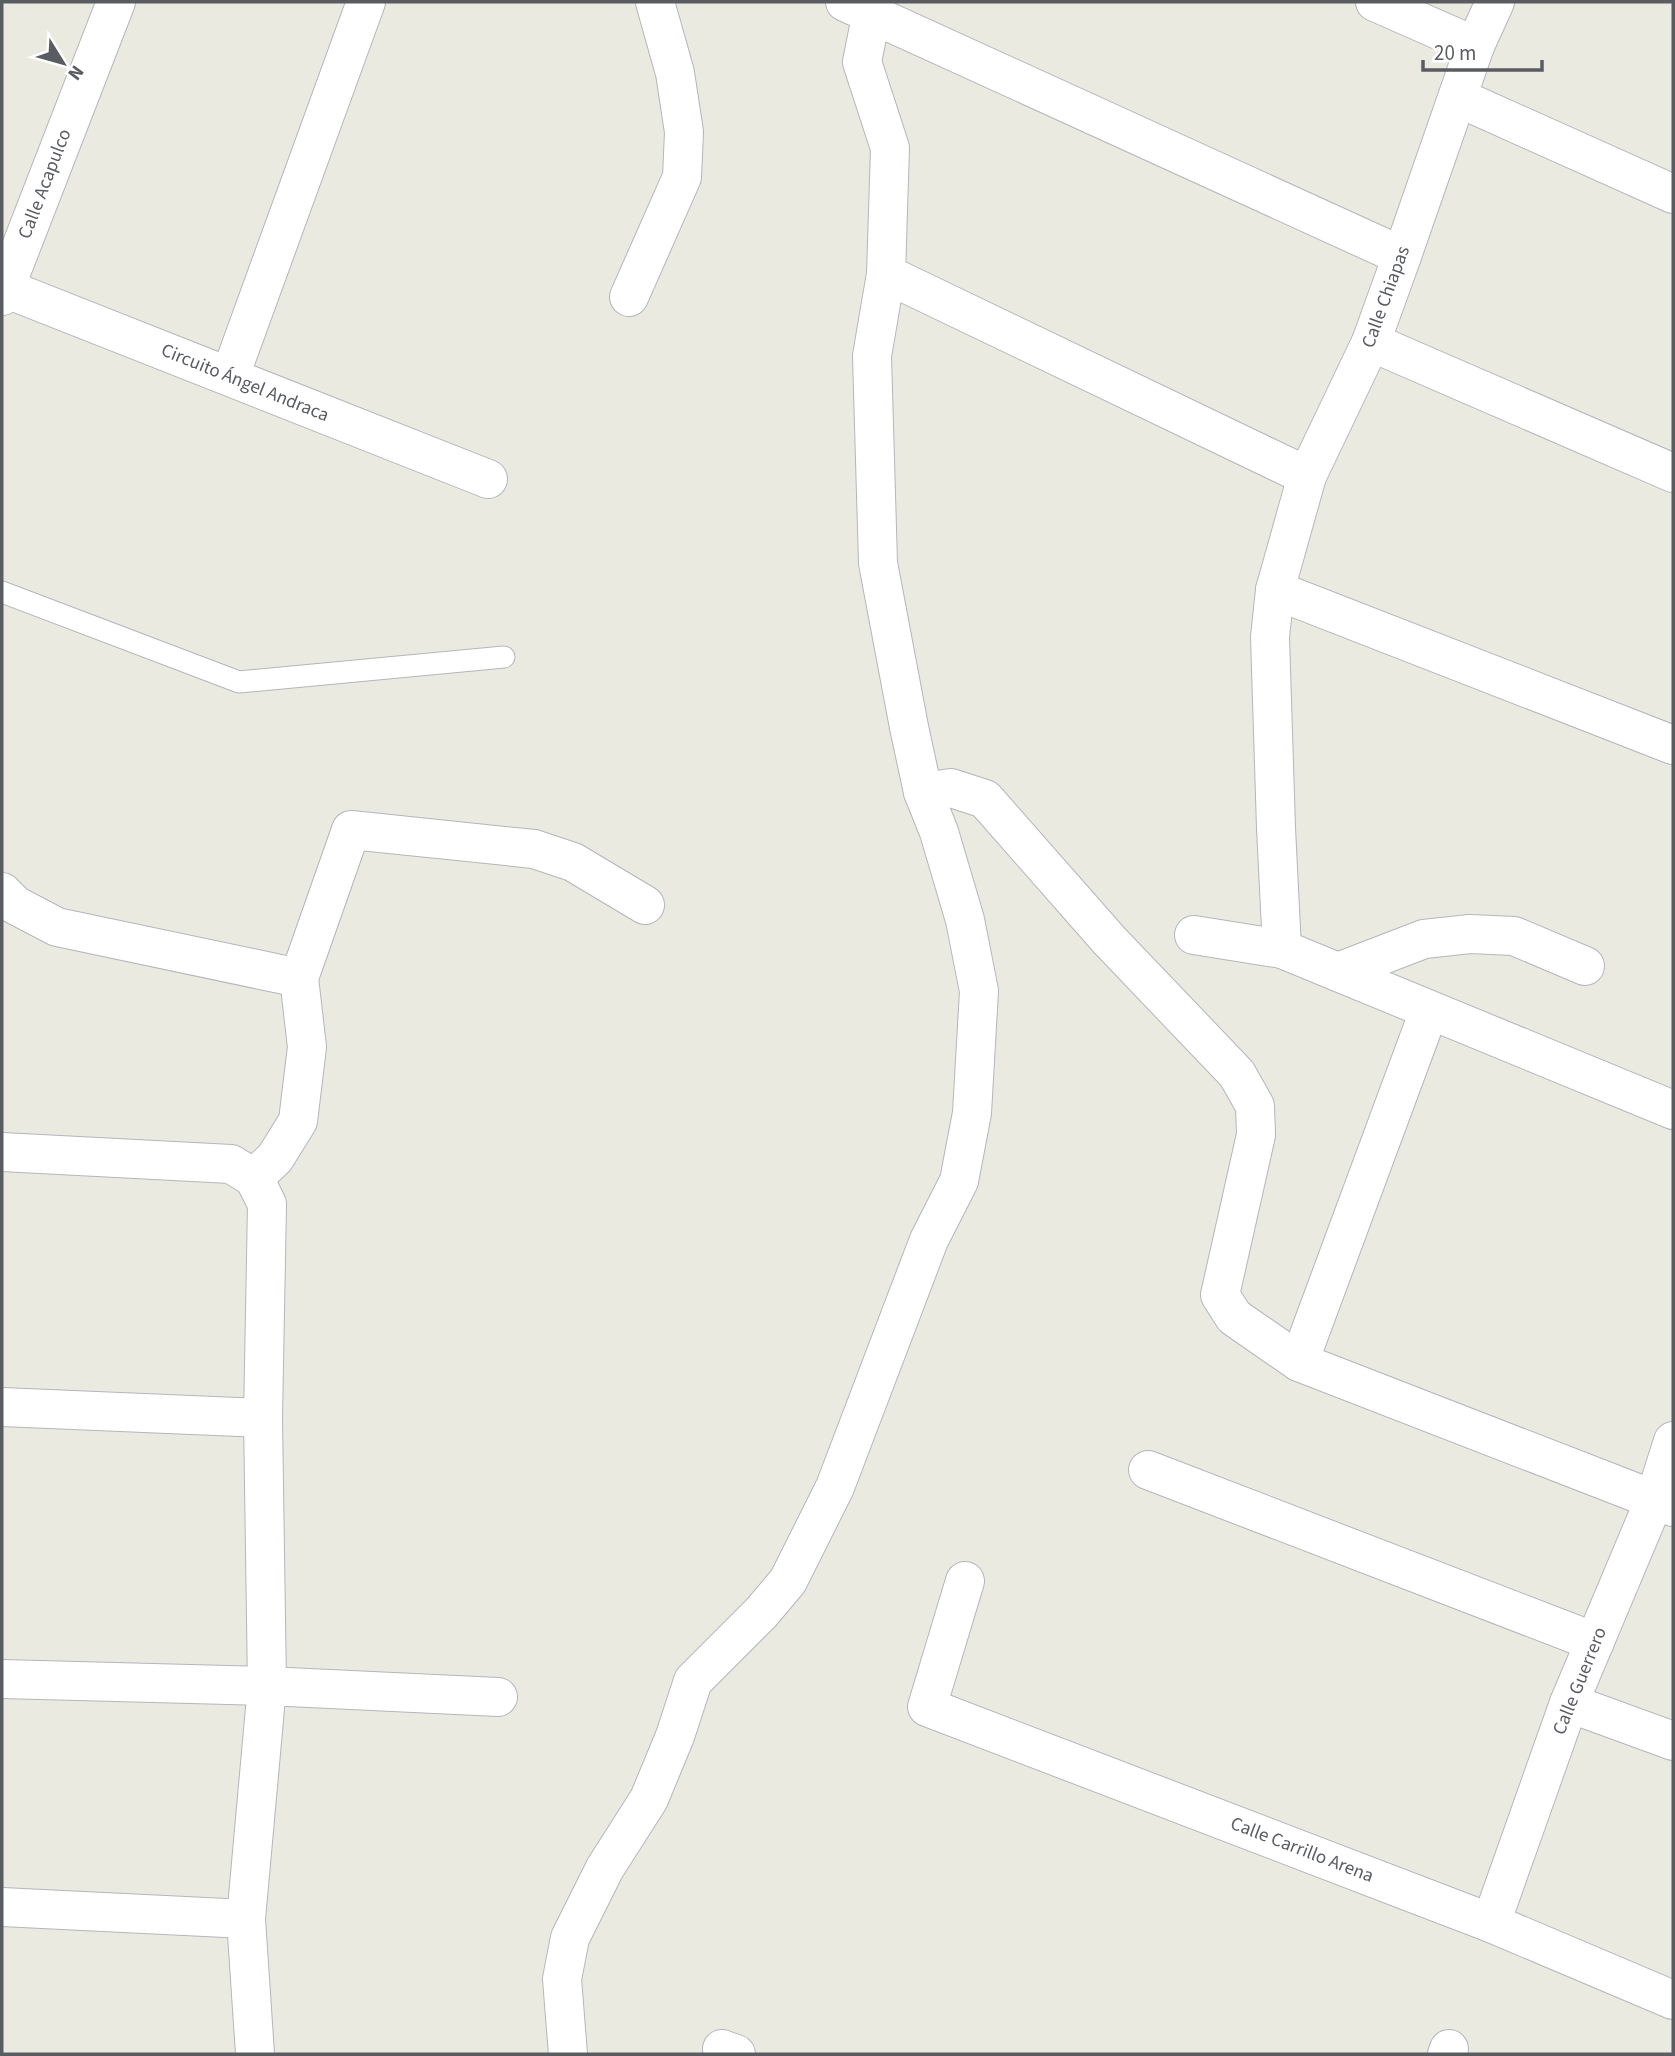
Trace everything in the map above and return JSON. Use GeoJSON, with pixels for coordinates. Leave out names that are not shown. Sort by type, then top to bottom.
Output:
{"type":"FeatureCollection","features":[{"type":"Feature","properties":{"kind":"street","name":"Calle Acapulco"},"geometry":{"type":"LineString","coordinates":[[3,290],[116,2]]}},
{"type":"Feature","properties":{"kind":"street"},"geometry":{"type":"LineString","coordinates":[[230,376],[366,2]]}},
{"type":"Feature","properties":{"kind":"street"},"geometry":{"type":"LineString","coordinates":[[629,297],[681,177],[684,132],[679,97],[655,2]]}},
{"type":"Feature","properties":{"kind":"street"},"geometry":{"type":"LineString","coordinates":[[1375,2],[1475,46]]}},
{"type":"Feature","properties":{"kind":"street","name":"Calle Chiapas"},"geometry":{"type":"LineString","coordinates":[[1282,949],[1270,637],[1275,590],[1307,476],[1371,342],[1459,98],[1475,46],[1495,2]]}},
{"type":"Feature","properties":{"kind":"street"},"geometry":{"type":"LineString","coordinates":[[568,2054],[562,1979],[570,1938],[605,1868],[649,1799],[675,1736],[693,1681],[761,1613],[788,1580],[835,1487],[929,1240],[959,1181],[972,1113],[979,991],[965,920],[939,832],[923,792],[878,564],[872,356],[886,274],[890,148],[862,62],[863,6],[1402,256]]}},
{"type":"Feature","properties":{"kind":"street"},"geometry":{"type":"LineString","coordinates":[[1459,98],[1673,194]]}},
{"type":"Feature","properties":{"kind":"street"},"geometry":{"type":"LineString","coordinates":[[886,274],[1307,476]]}},
{"type":"Feature","properties":{"kind":"street","name":"Circuito Ángel Andraca"},"geometry":{"type":"LineString","coordinates":[[3,290],[230,376],[488,479]]}},
{"type":"Feature","properties":{"kind":"street"},"geometry":{"type":"LineString","coordinates":[[1371,342],[1673,473]]}},
{"type":"Feature","properties":{"kind":"street"},"geometry":{"type":"LineString","coordinates":[[1275,590],[1673,745]]}},
{"type":"Feature","properties":{"kind":"street"},"geometry":{"type":"LineString","coordinates":[[923,792],[951,788],[985,799],[1110,940],[1237,1074],[1255,1106],[1256,1135],[1220,1296],[1234,1317],[1299,1362],[1664,1504]]}},
{"type":"Feature","properties":{"kind":"street"},"geometry":{"type":"LineString","coordinates":[[254,1178],[275,1158],[298,1121],[307,1047],[299,978],[351,830],[534,849],[573,862],[645,905]]}},
{"type":"Feature","properties":{"kind":"street"},"geometry":{"type":"LineString","coordinates":[[2,892],[15,905],[57,927],[299,978]]}},
{"type":"Feature","properties":{"kind":"street"},"geometry":{"type":"LineString","coordinates":[[1338,972],[1424,939],[1470,933],[1514,936],[1585,966]]}},
{"type":"Feature","properties":{"kind":"street"},"geometry":{"type":"LineString","coordinates":[[1194,935],[1282,949],[1673,1110]]}},
{"type":"Feature","properties":{"kind":"street"},"geometry":{"type":"LineString","coordinates":[[1299,1362],[1429,1011]]}},
{"type":"Feature","properties":{"kind":"street"},"geometry":{"type":"LineString","coordinates":[[2,1152],[231,1164],[254,1178],[267,1204],[262,1418],[267,1686],[246,1919],[255,2054]]}},
{"type":"Feature","properties":{"kind":"street"},"geometry":{"type":"LineString","coordinates":[[2,1407],[262,1418]]}},
{"type":"Feature","properties":{"kind":"street","name":"Calle Guerrero"},"geometry":{"type":"LineString","coordinates":[[1491,1923],[1569,1703],[1595,1642],[1664,1504],[1673,1441]]}},
{"type":"Feature","properties":{"kind":"street"},"geometry":{"type":"LineString","coordinates":[[1148,1470],[1595,1642]]}},
{"type":"Feature","properties":{"kind":"street","name":"Calle Carrillo Arena"},"geometry":{"type":"LineString","coordinates":[[965,1581],[927,1707],[1491,1923],[1673,2000]]}},
{"type":"Feature","properties":{"kind":"street"},"geometry":{"type":"LineString","coordinates":[[2,1679],[267,1686],[498,1697]]}},
{"type":"Feature","properties":{"kind":"street"},"geometry":{"type":"LineString","coordinates":[[1569,1703],[1673,1741]]}},
{"type":"Feature","properties":{"kind":"street"},"geometry":{"type":"LineString","coordinates":[[2,1907],[246,1919]]}},
{"type":"Feature","properties":{"kind":"lane"},"geometry":{"type":"LineString","coordinates":[[2,592],[239,682],[504,657]]}}]}
